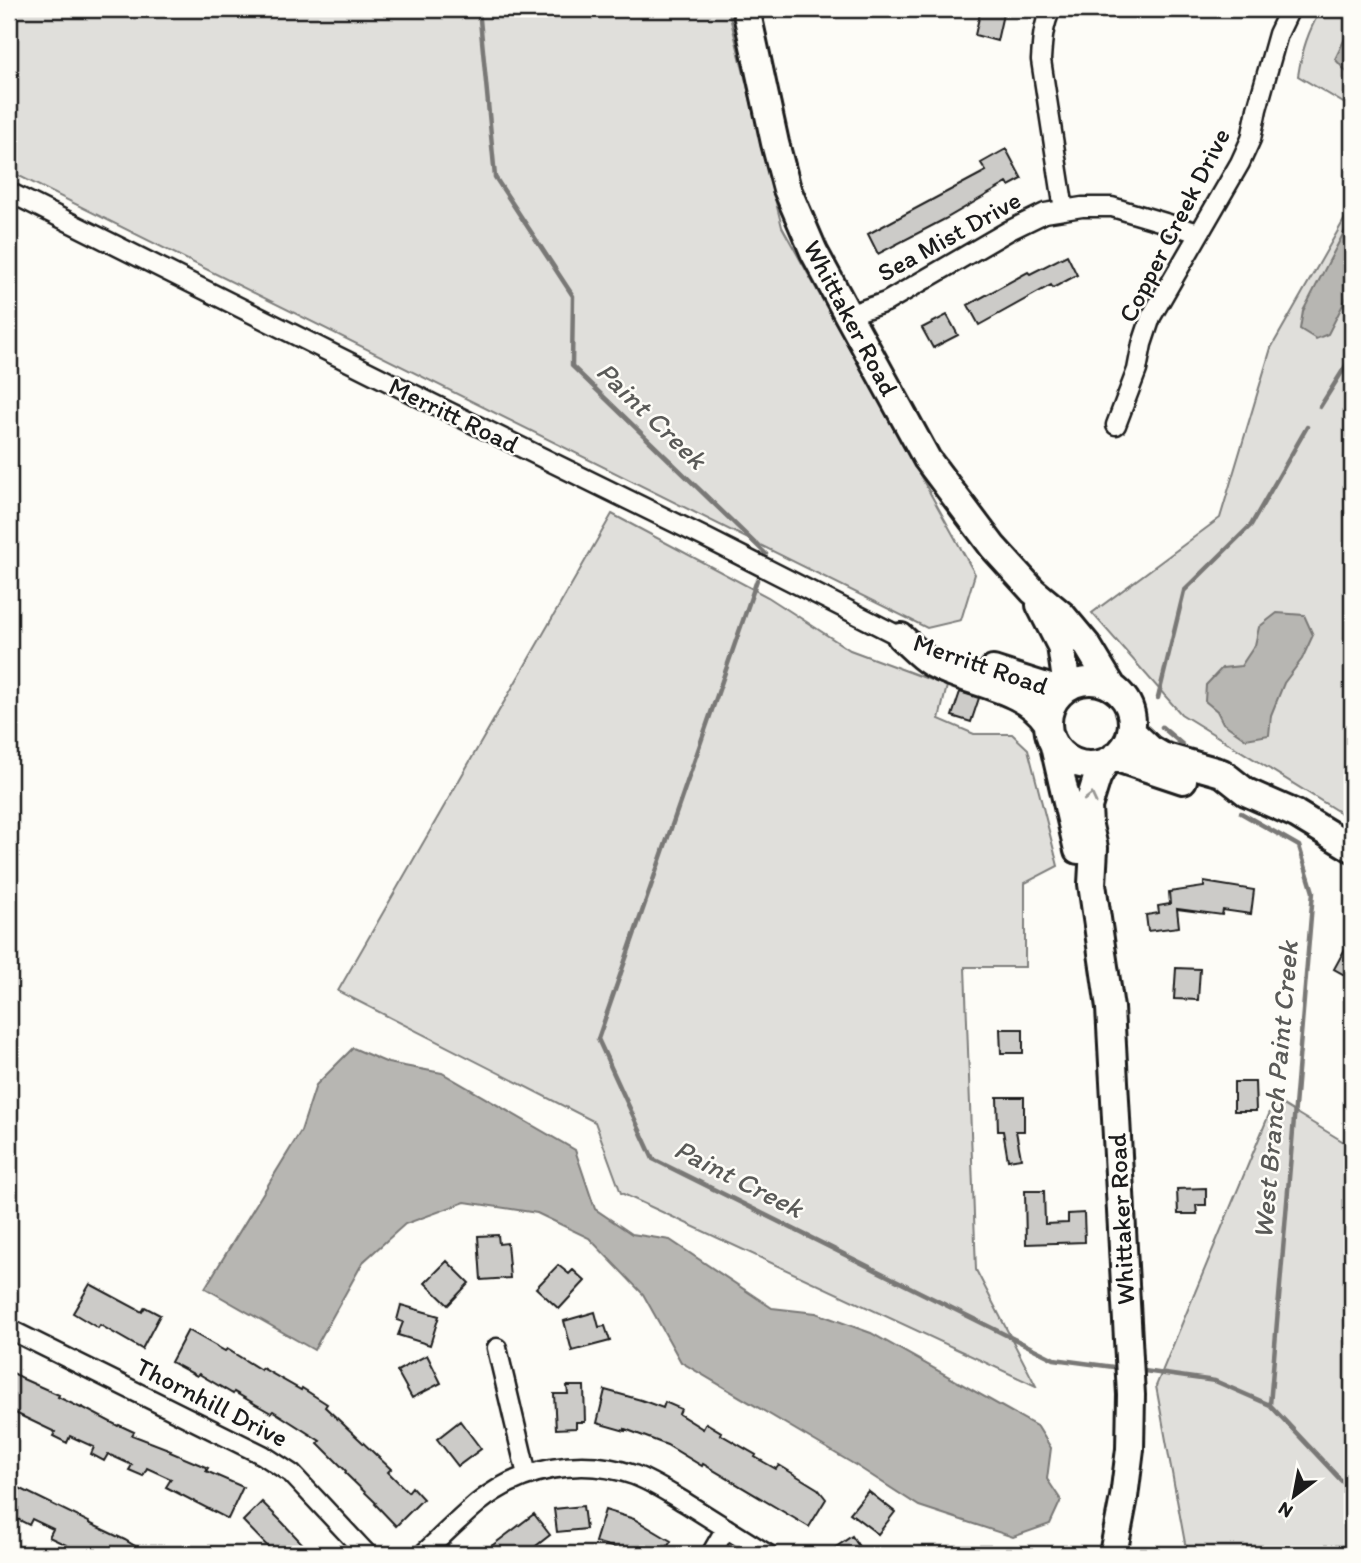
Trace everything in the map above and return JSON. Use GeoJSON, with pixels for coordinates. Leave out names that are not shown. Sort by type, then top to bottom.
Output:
{"type":"FeatureCollection","features":[{"type":"Feature","properties":{"kind":"main road","name":"Whittaker Road"},"geometry":{"type":"LineString","coordinates":[[746,9],[787,189],[814,252],[848,315],[927,459],[993,547],[1033,591],[1071,625],[1087,645],[1113,688]]}},
{"type":"Feature","properties":{"kind":"main road","name":"Whittaker Road"},"geometry":{"type":"LineString","coordinates":[[1033,591],[1061,646],[1064,690]]}},
{"type":"Feature","properties":{"kind":"main road","name":"Merritt Road"},"geometry":{"type":"LineString","coordinates":[[901,637],[928,643],[980,666],[1064,690]]}},
{"type":"Feature","properties":{"kind":"main road","name":"Merritt Road"},"geometry":{"type":"LineString","coordinates":[[901,637],[929,662],[1021,698],[1036,708],[1051,734]]}},
{"type":"Feature","properties":{"kind":"main road"},"geometry":{"type":"LineString","coordinates":[[1078,682],[1102,683],[1113,688],[1129,707],[1132,719],[1128,741],[1110,760],[1094,765],[1071,761],[1062,755],[1051,734],[1049,711],[1054,701],[1064,690],[1078,682]]}},
{"type":"Feature","properties":{"kind":"main road"},"geometry":{"type":"LineString","coordinates":[[1131,731],[1162,756],[1222,773],[1246,792],[1296,814],[1352,848]]}},
{"type":"Feature","properties":{"kind":"main road","name":"Whittaker Road"},"geometry":{"type":"LineString","coordinates":[[1051,734],[1078,852],[1092,884]]}},
{"type":"Feature","properties":{"kind":"main road","name":"Whittaker Road"},"geometry":{"type":"LineString","coordinates":[[1110,760],[1097,778],[1088,807],[1094,848],[1092,884],[1110,1008],[1131,1395],[1130,1449],[1113,1554]]}},
{"type":"Feature","properties":{"kind":"main road"},"geometry":{"type":"LineString","coordinates":[[1110,760],[1223,792],[1246,792]]}},
{"type":"Feature","properties":{"kind":"street"},"geometry":{"type":"LineString","coordinates":[[1051,9],[1042,36],[1041,61],[1064,210]]}},
{"type":"Feature","properties":{"kind":"street","name":"Copper Creek Drive"},"geometry":{"type":"LineString","coordinates":[[1116,425],[1137,370],[1151,317],[1240,163],[1251,139],[1278,34],[1290,9]]}},
{"type":"Feature","properties":{"kind":"street","name":"Merritt Road"},"geometry":{"type":"LineString","coordinates":[[9,192],[901,637]]}},
{"type":"Feature","properties":{"kind":"street","name":"Sea Mist Drive"},"geometry":{"type":"LineString","coordinates":[[848,315],[886,302],[1010,230],[1045,213],[1082,207],[1112,207],[1199,233]]}},
{"type":"Feature","properties":{"kind":"street","name":"Thornhill Drive"},"geometry":{"type":"LineString","coordinates":[[9,1328],[262,1455],[292,1474],[367,1554]]}},
{"type":"Feature","properties":{"kind":"street"},"geometry":{"type":"LineString","coordinates":[[497,1348],[527,1475]]}},
{"type":"Feature","properties":{"kind":"street"},"geometry":{"type":"LineString","coordinates":[[423,1554],[479,1502],[527,1475],[571,1466],[614,1469],[650,1482],[767,1554]]}},
{"type":"Feature","properties":{"kind":"street"},"geometry":{"type":"LineString","coordinates":[[711,1554],[726,1528]]}},
{"type":"Feature","properties":{"kind":"shaded area"},"geometry":{"type":"Polygon","coordinates":[[[9,9],[728,9],[782,227],[975,574],[961,620],[927,628],[9,171],[9,9]]]}},
{"type":"Feature","properties":{"kind":"shaded area"},"geometry":{"type":"Polygon","coordinates":[[[1321,9],[1352,9],[1352,108],[1298,76],[1306,41],[1321,9]]]}},
{"type":"Feature","properties":{"kind":"shaded area"},"geometry":{"type":"Polygon","coordinates":[[[1352,27],[1352,78],[1335,59],[1352,27]]]}},
{"type":"Feature","properties":{"kind":"shaded area"},"geometry":{"type":"Polygon","coordinates":[[[1352,206],[1352,820],[1181,714],[1092,613],[1220,518],[1271,348],[1352,206]]]}},
{"type":"Feature","properties":{"kind":"shaded area"},"geometry":{"type":"Polygon","coordinates":[[[1352,217],[1352,287],[1328,334],[1316,339],[1300,329],[1303,311],[1352,217]]]}},
{"type":"Feature","properties":{"kind":"shaded area"},"geometry":{"type":"Polygon","coordinates":[[[612,514],[768,597],[850,650],[947,686],[939,719],[974,734],[1012,734],[1028,749],[1058,866],[1025,883],[1025,967],[965,967],[976,1270],[1036,1386],[621,1193],[595,1122],[338,991],[612,514]]]}},
{"type":"Feature","properties":{"kind":"shaded area"},"geometry":{"type":"Polygon","coordinates":[[[1277,613],[1304,615],[1313,635],[1302,659],[1284,683],[1271,715],[1269,735],[1246,739],[1223,723],[1217,711],[1205,701],[1206,685],[1222,668],[1241,666],[1255,645],[1259,627],[1277,613]]]}},
{"type":"Feature","properties":{"kind":"shaded area"},"geometry":{"type":"Polygon","coordinates":[[[353,1048],[388,1063],[442,1073],[575,1150],[595,1209],[632,1234],[670,1240],[772,1308],[816,1313],[871,1333],[1038,1427],[1051,1448],[1047,1479],[1061,1500],[1050,1524],[1013,1537],[919,1506],[857,1466],[681,1362],[643,1294],[589,1238],[537,1213],[465,1202],[405,1224],[363,1262],[314,1350],[205,1288],[301,1131],[316,1085],[353,1048]]]}},
{"type":"Feature","properties":{"kind":"shaded area"},"geometry":{"type":"Polygon","coordinates":[[[1275,1100],[1352,1147],[1352,1554],[1187,1554],[1156,1386],[1275,1100]]]}},
{"type":"Feature","properties":{"kind":"building"},"geometry":{"type":"Polygon","coordinates":[[[981,9],[1003,14],[997,41],[975,35],[981,9]]]}},
{"type":"Feature","properties":{"kind":"building"},"geometry":{"type":"Polygon","coordinates":[[[1006,149],[1022,179],[1009,186],[1007,183],[878,254],[868,234],[986,171],[981,163],[1006,149]]]}},
{"type":"Feature","properties":{"kind":"building"},"geometry":{"type":"Polygon","coordinates":[[[1067,255],[1077,275],[1053,288],[1051,285],[979,325],[968,305],[1028,272],[1030,274],[1067,255]]]}},
{"type":"Feature","properties":{"kind":"building"},"geometry":{"type":"Polygon","coordinates":[[[947,315],[958,335],[933,348],[922,328],[947,315]]]}},
{"type":"Feature","properties":{"kind":"building"},"geometry":{"type":"Polygon","coordinates":[[[960,692],[979,698],[971,722],[952,716],[960,692]]]}},
{"type":"Feature","properties":{"kind":"building"},"geometry":{"type":"Polygon","coordinates":[[[1204,882],[1254,890],[1251,914],[1223,910],[1222,915],[1177,909],[1179,927],[1148,931],[1146,915],[1159,913],[1158,906],[1170,904],[1169,892],[1204,887],[1204,882]]]}},
{"type":"Feature","properties":{"kind":"building"},"geometry":{"type":"Polygon","coordinates":[[[1352,936],[1352,979],[1334,969],[1352,936]]]}},
{"type":"Feature","properties":{"kind":"building"},"geometry":{"type":"Polygon","coordinates":[[[1176,968],[1200,969],[1198,1000],[1174,999],[1176,968]]]}},
{"type":"Feature","properties":{"kind":"building"},"geometry":{"type":"Polygon","coordinates":[[[1000,1029],[1023,1029],[1023,1053],[1001,1053],[1000,1029]]]}},
{"type":"Feature","properties":{"kind":"building"},"geometry":{"type":"Polygon","coordinates":[[[1234,1082],[1255,1082],[1256,1111],[1234,1111],[1234,1082]]]}},
{"type":"Feature","properties":{"kind":"building"},"geometry":{"type":"Polygon","coordinates":[[[997,1097],[1024,1097],[1024,1131],[1016,1131],[1021,1158],[1008,1160],[1003,1131],[998,1131],[997,1097]]]}},
{"type":"Feature","properties":{"kind":"building"},"geometry":{"type":"Polygon","coordinates":[[[1206,1188],[1206,1205],[1196,1205],[1197,1214],[1178,1214],[1177,1189],[1206,1188]]]}},
{"type":"Feature","properties":{"kind":"building"},"geometry":{"type":"Polygon","coordinates":[[[1025,1191],[1044,1191],[1045,1224],[1068,1223],[1068,1214],[1084,1213],[1085,1242],[1026,1244],[1025,1191]]]}},
{"type":"Feature","properties":{"kind":"building"},"geometry":{"type":"Polygon","coordinates":[[[498,1235],[499,1244],[507,1243],[510,1278],[481,1280],[478,1236],[498,1235]]]}},
{"type":"Feature","properties":{"kind":"building"},"geometry":{"type":"Polygon","coordinates":[[[447,1261],[469,1283],[448,1305],[425,1283],[447,1261]]]}},
{"type":"Feature","properties":{"kind":"building"},"geometry":{"type":"Polygon","coordinates":[[[558,1265],[569,1274],[573,1270],[585,1281],[559,1309],[536,1288],[558,1265]]]}},
{"type":"Feature","properties":{"kind":"building"},"geometry":{"type":"Polygon","coordinates":[[[90,1284],[142,1312],[145,1307],[160,1315],[142,1349],[73,1313],[90,1284]]]}},
{"type":"Feature","properties":{"kind":"building"},"geometry":{"type":"Polygon","coordinates":[[[401,1305],[439,1316],[430,1345],[398,1335],[403,1322],[397,1320],[401,1305]]]}},
{"type":"Feature","properties":{"kind":"building"},"geometry":{"type":"Polygon","coordinates":[[[595,1312],[599,1327],[605,1326],[610,1341],[572,1351],[564,1321],[595,1312]]]}},
{"type":"Feature","properties":{"kind":"building"},"geometry":{"type":"Polygon","coordinates":[[[188,1330],[261,1370],[262,1368],[301,1390],[302,1388],[327,1404],[325,1407],[391,1469],[388,1472],[408,1492],[412,1487],[423,1499],[396,1526],[318,1443],[320,1441],[273,1411],[271,1413],[171,1362],[188,1330]]]}},
{"type":"Feature","properties":{"kind":"building"},"geometry":{"type":"Polygon","coordinates":[[[427,1355],[441,1383],[412,1398],[397,1371],[427,1355]]]}},
{"type":"Feature","properties":{"kind":"building"},"geometry":{"type":"Polygon","coordinates":[[[9,1371],[134,1432],[132,1435],[171,1450],[170,1452],[208,1468],[206,1471],[243,1487],[228,1519],[166,1487],[171,1479],[147,1468],[143,1476],[129,1470],[132,1465],[108,1454],[104,1461],[91,1454],[94,1447],[70,1436],[67,1443],[53,1436],[55,1432],[9,1410],[9,1371]]]}},
{"type":"Feature","properties":{"kind":"building"},"geometry":{"type":"Polygon","coordinates":[[[567,1386],[584,1386],[585,1422],[576,1422],[576,1428],[556,1429],[554,1394],[568,1394],[567,1386]]]}},
{"type":"Feature","properties":{"kind":"building"},"geometry":{"type":"Polygon","coordinates":[[[605,1390],[663,1408],[665,1402],[681,1409],[679,1414],[703,1429],[706,1423],[756,1455],[755,1457],[776,1469],[779,1465],[818,1489],[826,1499],[809,1527],[667,1445],[625,1429],[597,1423],[605,1390]]]}},
{"type":"Feature","properties":{"kind":"building"},"geometry":{"type":"Polygon","coordinates":[[[460,1421],[481,1449],[458,1466],[437,1439],[460,1421]]]}},
{"type":"Feature","properties":{"kind":"building"},"geometry":{"type":"Polygon","coordinates":[[[9,1483],[148,1554],[85,1554],[49,1537],[53,1529],[32,1519],[29,1525],[9,1515],[9,1483]]]}},
{"type":"Feature","properties":{"kind":"building"},"geometry":{"type":"Polygon","coordinates":[[[868,1491],[895,1512],[878,1534],[850,1513],[868,1491]]]}},
{"type":"Feature","properties":{"kind":"building"},"geometry":{"type":"Polygon","coordinates":[[[262,1502],[312,1554],[275,1554],[243,1521],[262,1502]]]}},
{"type":"Feature","properties":{"kind":"building"},"geometry":{"type":"Polygon","coordinates":[[[583,1506],[586,1529],[557,1532],[554,1509],[583,1506]]]}},
{"type":"Feature","properties":{"kind":"building"},"geometry":{"type":"Polygon","coordinates":[[[605,1510],[634,1519],[671,1541],[663,1554],[627,1554],[629,1552],[595,1542],[605,1510]]]}},
{"type":"Feature","properties":{"kind":"building"},"geometry":{"type":"Polygon","coordinates":[[[534,1514],[550,1535],[536,1546],[542,1554],[481,1554],[534,1514]]]}},
{"type":"Feature","properties":{"kind":"building"},"geometry":{"type":"Polygon","coordinates":[[[852,1536],[864,1554],[826,1554],[852,1536]]]}},
{"type":"Feature","properties":{"kind":"waterway","name":"Paint Creek"},"geometry":{"type":"LineString","coordinates":[[479,9],[495,177],[573,296],[572,366],[766,554]]}},
{"type":"Feature","properties":{"kind":"waterway","name":"West Branch Paint Creek"},"geometry":{"type":"LineString","coordinates":[[1320,407],[1352,356]]}},
{"type":"Feature","properties":{"kind":"waterway","name":"West Branch Paint Creek"},"geometry":{"type":"LineString","coordinates":[[1158,698],[1184,591],[1251,525],[1307,427]]}},
{"type":"Feature","properties":{"kind":"waterway","name":"Paint Creek"},"geometry":{"type":"LineString","coordinates":[[757,580],[598,1039],[653,1159],[1054,1359],[1121,1368]]}},
{"type":"Feature","properties":{"kind":"waterway","name":"West Branch Paint Creek"},"geometry":{"type":"LineString","coordinates":[[1162,727],[1183,745]]}},
{"type":"Feature","properties":{"kind":"waterway","name":"West Branch Paint Creek"},"geometry":{"type":"LineString","coordinates":[[1241,813],[1299,846],[1313,892],[1270,1405]]}},
{"type":"Feature","properties":{"kind":"waterway","name":"Paint Creek"},"geometry":{"type":"LineString","coordinates":[[1137,1370],[1215,1381],[1270,1405],[1352,1492]]}}]}
